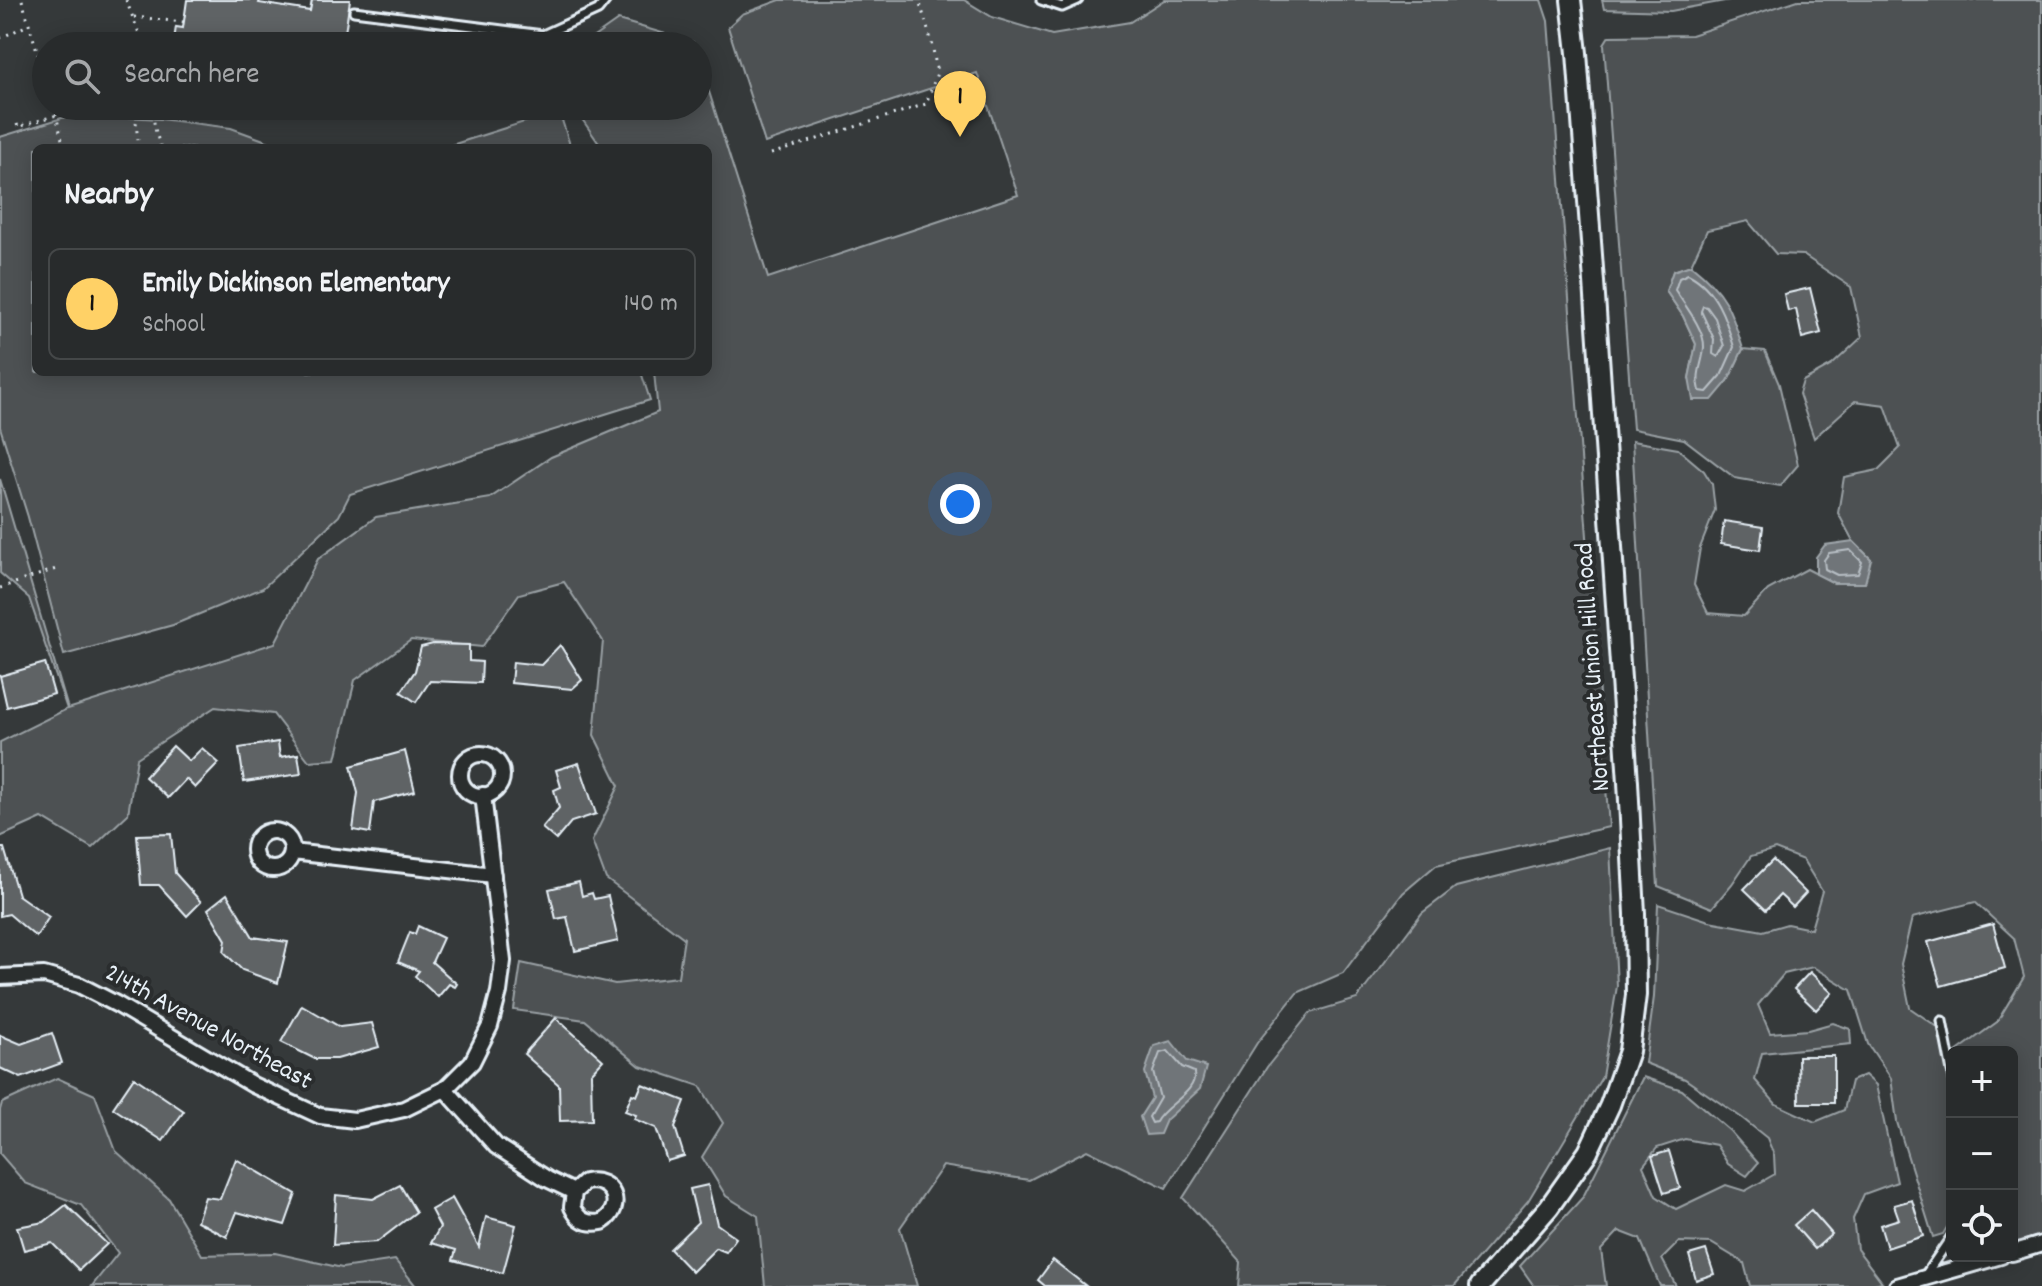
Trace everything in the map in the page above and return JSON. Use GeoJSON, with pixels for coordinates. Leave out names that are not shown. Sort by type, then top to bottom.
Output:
{"type":"FeatureCollection","features":[{"type":"Feature","properties":{"kind":"street","name":"Northeast Union Hill Road"},"geometry":{"type":"LineString","coordinates":[[1480,1286],[1549,1207],[1588,1152],[1610,1105],[1629,1051],[1636,995],[1635,914],[1625,739],[1571,0]]}},
{"type":"Feature","properties":{"kind":"street","name":"214th Avenue Northeast"},"geometry":{"type":"LineString","coordinates":[[0,977],[44,975],[79,985],[253,1085],[320,1116],[355,1120],[404,1109],[445,1089],[472,1062],[490,1026],[499,992],[503,961],[483,795]]}},
{"type":"Feature","properties":{"kind":"street"},"geometry":{"type":"LineString","coordinates":[[292,852],[493,875]]}},
{"type":"Feature","properties":{"kind":"street"},"geometry":{"type":"LineString","coordinates":[[445,1089],[496,1146],[547,1179],[574,1192]]}},
{"type":"Feature","properties":{"kind":"street"},"geometry":{"type":"LineString","coordinates":[[2018,1251],[2042,1244]]}},
{"type":"Feature","properties":{"kind":"street"},"geometry":{"type":"LineString","coordinates":[[1897,1286],[1981,1262]]}},
{"type":"Feature","properties":{"kind":"lane"},"geometry":{"type":"LineString","coordinates":[[550,32],[598,10],[606,0]]}},
{"type":"Feature","properties":{"kind":"lane"},"geometry":{"type":"LineString","coordinates":[[1041,0],[1062,7],[1078,0]]}},
{"type":"Feature","properties":{"kind":"lane"},"geometry":{"type":"LineString","coordinates":[[354,11],[519,32]]}},
{"type":"Feature","properties":{"kind":"lane"},"geometry":{"type":"LineString","coordinates":[[1942,1021],[1947,1046]]}},
{"type":"Feature","properties":{"kind":"lane"},"geometry":{"type":"LineString","coordinates":[[1923,1279],[1946,1245]]}},
{"type":"Feature","properties":{"kind":"path"},"geometry":{"type":"LineString","coordinates":[[22,0],[32,37]]}},
{"type":"Feature","properties":{"kind":"path"},"geometry":{"type":"LineString","coordinates":[[126,0],[139,32]]}},
{"type":"Feature","properties":{"kind":"path"},"geometry":{"type":"LineString","coordinates":[[771,154],[926,104],[937,73],[919,0]]}},
{"type":"Feature","properties":{"kind":"path"},"geometry":{"type":"LineString","coordinates":[[134,17],[184,22]]}},
{"type":"Feature","properties":{"kind":"path"},"geometry":{"type":"LineString","coordinates":[[0,38],[28,25]]}},
{"type":"Feature","properties":{"kind":"path"},"geometry":{"type":"LineString","coordinates":[[17,124],[18,127],[41,120]]}},
{"type":"Feature","properties":{"kind":"path"},"geometry":{"type":"LineString","coordinates":[[58,120],[63,144]]}},
{"type":"Feature","properties":{"kind":"path"},"geometry":{"type":"LineString","coordinates":[[138,120],[138,144]]}},
{"type":"Feature","properties":{"kind":"path"},"geometry":{"type":"LineString","coordinates":[[154,120],[160,144]]}},
{"type":"Feature","properties":{"kind":"path"},"geometry":{"type":"LineString","coordinates":[[0,588],[56,569]]}},
{"type":"Feature","properties":{"kind":"shaded area"},"geometry":{"type":"Polygon","coordinates":[[[780,0],[964,0],[992,17],[1052,35],[1130,22],[1164,0],[1541,0],[1548,21],[1609,827],[1436,865],[1403,893],[1343,973],[1297,993],[1257,1043],[1166,1188],[1087,1150],[1029,1180],[943,1166],[900,1228],[917,1286],[765,1286],[758,1216],[726,1196],[702,1157],[723,1123],[700,1086],[640,1066],[585,1020],[514,1010],[521,963],[615,984],[678,977],[684,938],[606,879],[592,841],[619,786],[594,735],[603,641],[564,582],[519,594],[482,647],[411,640],[355,680],[336,759],[309,761],[273,714],[215,707],[137,758],[128,814],[92,848],[42,818],[0,837],[0,742],[67,709],[29,598],[0,573],[0,479],[68,709],[275,643],[318,559],[376,517],[490,498],[551,457],[658,412],[654,376],[712,376],[712,144],[599,144],[583,120],[712,120],[712,101],[768,278],[1018,195],[977,73],[765,143],[728,27],[742,14],[780,0]]]}},
{"type":"Feature","properties":{"kind":"shaded area"},"geometry":{"type":"Polygon","coordinates":[[[1602,0],[1730,0],[1671,11],[1604,9],[1602,0]]]}},
{"type":"Feature","properties":{"kind":"shaded area"},"geometry":{"type":"Polygon","coordinates":[[[1798,0],[2042,0],[2042,1235],[2018,1242],[2018,1046],[1964,1046],[1997,1022],[2024,977],[2014,938],[1975,902],[1912,918],[1901,964],[1910,1008],[1939,1028],[1946,1067],[1946,1229],[1943,1234],[1933,1237],[1897,1122],[1891,1078],[1868,1044],[1851,990],[1813,967],[1784,974],[1758,1005],[1770,1033],[1808,1030],[1833,1023],[1850,1029],[1851,1044],[1762,1053],[1755,1080],[1776,1104],[1815,1122],[1844,1110],[1851,1081],[1865,1075],[1876,1085],[1897,1182],[1864,1194],[1853,1219],[1857,1249],[1882,1282],[1866,1286],[1750,1286],[1744,1263],[1711,1243],[1679,1242],[1662,1259],[1676,1286],[1660,1286],[1640,1239],[1619,1231],[1601,1250],[1606,1286],[1534,1286],[1520,1266],[1583,1197],[1643,1077],[1682,1090],[1730,1131],[1758,1163],[1747,1176],[1728,1164],[1716,1145],[1685,1139],[1657,1148],[1643,1166],[1656,1196],[1676,1209],[1726,1185],[1745,1191],[1775,1174],[1774,1155],[1767,1138],[1685,1079],[1645,1063],[1654,997],[1658,904],[1709,921],[1763,931],[1787,924],[1811,929],[1822,891],[1803,860],[1775,849],[1751,856],[1712,908],[1658,886],[1632,441],[1678,449],[1704,471],[1712,484],[1715,510],[1700,548],[1694,585],[1708,613],[1744,616],[1768,590],[1807,569],[1834,583],[1871,559],[1853,541],[1838,513],[1844,477],[1878,470],[1900,448],[1885,405],[1855,401],[1814,438],[1799,394],[1803,381],[1832,365],[1862,337],[1851,287],[1803,255],[1776,254],[1748,221],[1707,230],[1691,265],[1673,271],[1666,291],[1683,316],[1696,344],[1689,378],[1728,381],[1743,349],[1765,351],[1779,384],[1798,465],[1780,486],[1735,478],[1684,439],[1633,429],[1604,44],[1609,36],[1691,35],[1798,0]]]}},
{"type":"Feature","properties":{"kind":"shaded area"},"geometry":{"type":"Polygon","coordinates":[[[618,20],[659,32],[601,32],[618,20]]]}},
{"type":"Feature","properties":{"kind":"shaded area"},"geometry":{"type":"Polygon","coordinates":[[[55,120],[168,120],[231,128],[275,144],[32,144],[32,376],[642,376],[650,400],[350,494],[339,516],[263,588],[173,625],[64,655],[28,517],[0,427],[0,137],[55,120]]]}},
{"type":"Feature","properties":{"kind":"shaded area"},"geometry":{"type":"Polygon","coordinates":[[[531,120],[562,120],[570,144],[455,144],[531,120]]]}},
{"type":"Feature","properties":{"kind":"shaded area"},"geometry":{"type":"Polygon","coordinates":[[[1610,848],[1617,986],[1602,1077],[1528,1201],[1454,1286],[1239,1286],[1241,1262],[1183,1198],[1267,1067],[1310,1013],[1357,999],[1422,913],[1456,887],[1610,848]]]}},
{"type":"Feature","properties":{"kind":"shaded area"},"geometry":{"type":"Polygon","coordinates":[[[57,1078],[95,1095],[116,1151],[169,1199],[202,1255],[275,1253],[342,1268],[395,1260],[416,1286],[92,1286],[118,1253],[81,1205],[25,1183],[0,1154],[2,1103],[57,1078]]]}},
{"type":"Feature","properties":{"kind":"water"},"geometry":{"type":"Polygon","coordinates":[[[1691,265],[1712,284],[1725,302],[1743,349],[1728,381],[1712,400],[1693,400],[1689,378],[1696,344],[1683,316],[1666,291],[1673,271],[1691,265]]]}},
{"type":"Feature","properties":{"kind":"water"},"geometry":{"type":"Polygon","coordinates":[[[1853,541],[1871,559],[1865,583],[1834,583],[1816,574],[1816,557],[1825,545],[1853,541]]]}},
{"type":"Feature","properties":{"kind":"water"},"geometry":{"type":"Polygon","coordinates":[[[1171,1041],[1187,1061],[1206,1067],[1200,1089],[1166,1120],[1160,1134],[1146,1135],[1140,1117],[1152,1098],[1145,1072],[1154,1046],[1171,1041]]]}},
{"type":"Feature","properties":{"kind":"building"},"geometry":{"type":"Polygon","coordinates":[[[187,0],[260,0],[259,3],[310,11],[312,0],[350,0],[345,32],[175,32],[176,27],[183,28],[187,0]]]}},
{"type":"Feature","properties":{"kind":"building"},"geometry":{"type":"Polygon","coordinates":[[[1810,288],[1821,333],[1802,338],[1796,309],[1788,311],[1784,294],[1810,288]]]}},
{"type":"Feature","properties":{"kind":"building"},"geometry":{"type":"Polygon","coordinates":[[[1724,521],[1763,527],[1760,550],[1721,544],[1724,521]]]}},
{"type":"Feature","properties":{"kind":"building"},"geometry":{"type":"Polygon","coordinates":[[[433,644],[469,645],[469,661],[482,662],[481,683],[430,681],[416,702],[401,692],[415,671],[421,647],[433,644]]]}},
{"type":"Feature","properties":{"kind":"building"},"geometry":{"type":"Polygon","coordinates":[[[560,645],[582,680],[572,689],[511,683],[513,662],[541,665],[560,645]]]}},
{"type":"Feature","properties":{"kind":"building"},"geometry":{"type":"Polygon","coordinates":[[[45,663],[54,694],[7,707],[0,676],[45,663]]]}},
{"type":"Feature","properties":{"kind":"building"},"geometry":{"type":"Polygon","coordinates":[[[278,742],[280,757],[298,754],[301,774],[244,782],[239,748],[278,742]]]}},
{"type":"Feature","properties":{"kind":"building"},"geometry":{"type":"Polygon","coordinates":[[[173,746],[189,761],[202,748],[219,763],[195,788],[186,779],[168,798],[145,777],[173,746]]]}},
{"type":"Feature","properties":{"kind":"building"},"geometry":{"type":"Polygon","coordinates":[[[405,751],[415,791],[374,802],[370,833],[353,830],[358,793],[351,766],[405,751]]]}},
{"type":"Feature","properties":{"kind":"building"},"geometry":{"type":"Polygon","coordinates":[[[579,763],[596,814],[571,822],[556,840],[542,828],[559,808],[554,790],[561,787],[556,770],[579,763]]]}},
{"type":"Feature","properties":{"kind":"building"},"geometry":{"type":"Polygon","coordinates":[[[171,834],[175,873],[201,902],[187,916],[159,885],[141,885],[137,835],[171,834]]]}},
{"type":"Feature","properties":{"kind":"building"},"geometry":{"type":"Polygon","coordinates":[[[0,848],[4,848],[18,895],[49,917],[36,937],[9,914],[0,916],[0,848]]]}},
{"type":"Feature","properties":{"kind":"building"},"geometry":{"type":"Polygon","coordinates":[[[1773,860],[1806,893],[1793,907],[1780,895],[1766,910],[1744,889],[1773,860]]]}},
{"type":"Feature","properties":{"kind":"building"},"geometry":{"type":"Polygon","coordinates":[[[579,882],[582,896],[592,893],[594,899],[608,896],[618,941],[575,951],[567,917],[556,919],[549,889],[579,882]]]}},
{"type":"Feature","properties":{"kind":"building"},"geometry":{"type":"Polygon","coordinates":[[[227,894],[253,937],[288,942],[278,983],[242,970],[224,952],[226,940],[208,909],[227,894]]]}},
{"type":"Feature","properties":{"kind":"building"},"geometry":{"type":"Polygon","coordinates":[[[1993,924],[2005,968],[1941,986],[1928,942],[1993,924]]]}},
{"type":"Feature","properties":{"kind":"building"},"geometry":{"type":"Polygon","coordinates":[[[418,926],[443,938],[432,962],[457,984],[455,987],[449,984],[438,997],[415,976],[419,971],[398,962],[410,932],[415,934],[418,926]]]}},
{"type":"Feature","properties":{"kind":"building"},"geometry":{"type":"Polygon","coordinates":[[[1810,972],[1832,993],[1816,1010],[1794,989],[1810,972]]]}},
{"type":"Feature","properties":{"kind":"building"},"geometry":{"type":"Polygon","coordinates":[[[302,1005],[340,1027],[372,1023],[379,1047],[337,1059],[315,1059],[281,1042],[302,1005]]]}},
{"type":"Feature","properties":{"kind":"building"},"geometry":{"type":"Polygon","coordinates":[[[556,1018],[603,1060],[591,1073],[592,1120],[560,1121],[559,1085],[524,1054],[556,1018]]]}},
{"type":"Feature","properties":{"kind":"building"},"geometry":{"type":"Polygon","coordinates":[[[52,1033],[62,1063],[21,1078],[0,1068],[0,1035],[21,1044],[52,1033]]]}},
{"type":"Feature","properties":{"kind":"building"},"geometry":{"type":"Polygon","coordinates":[[[1798,1056],[1834,1056],[1834,1103],[1799,1103],[1798,1056]]]}},
{"type":"Feature","properties":{"kind":"building"},"geometry":{"type":"Polygon","coordinates":[[[134,1077],[184,1111],[163,1141],[113,1108],[134,1077]]]}},
{"type":"Feature","properties":{"kind":"building"},"geometry":{"type":"Polygon","coordinates":[[[642,1084],[685,1101],[675,1127],[684,1156],[667,1161],[656,1128],[634,1119],[636,1115],[625,1111],[632,1094],[637,1096],[642,1084]]]}},
{"type":"Feature","properties":{"kind":"building"},"geometry":{"type":"Polygon","coordinates":[[[1669,1151],[1680,1188],[1664,1193],[1652,1156],[1669,1151]]]}},
{"type":"Feature","properties":{"kind":"building"},"geometry":{"type":"Polygon","coordinates":[[[236,1159],[296,1194],[285,1225],[237,1212],[227,1237],[197,1221],[205,1197],[220,1199],[236,1159]]]}},
{"type":"Feature","properties":{"kind":"building"},"geometry":{"type":"Polygon","coordinates":[[[400,1185],[416,1212],[377,1242],[333,1245],[336,1195],[373,1199],[400,1185]]]}},
{"type":"Feature","properties":{"kind":"building"},"geometry":{"type":"Polygon","coordinates":[[[708,1185],[717,1224],[736,1238],[726,1252],[716,1248],[692,1272],[670,1249],[698,1222],[690,1189],[708,1185]]]}},
{"type":"Feature","properties":{"kind":"building"},"geometry":{"type":"Polygon","coordinates":[[[452,1198],[479,1247],[486,1217],[516,1225],[503,1273],[453,1260],[456,1250],[431,1243],[440,1227],[431,1210],[452,1198]]]}},
{"type":"Feature","properties":{"kind":"building"},"geometry":{"type":"Polygon","coordinates":[[[1912,1200],[1923,1236],[1887,1248],[1880,1225],[1899,1219],[1894,1205],[1912,1200]]]}},
{"type":"Feature","properties":{"kind":"building"},"geometry":{"type":"Polygon","coordinates":[[[66,1205],[107,1244],[79,1270],[52,1243],[24,1250],[17,1227],[44,1222],[66,1205]]]}},
{"type":"Feature","properties":{"kind":"building"},"geometry":{"type":"Polygon","coordinates":[[[1811,1210],[1832,1234],[1815,1249],[1794,1225],[1811,1210]]]}},
{"type":"Feature","properties":{"kind":"building"},"geometry":{"type":"Polygon","coordinates":[[[1706,1250],[1714,1274],[1696,1280],[1689,1255],[1706,1250]]]}},
{"type":"Feature","properties":{"kind":"building"},"geometry":{"type":"Polygon","coordinates":[[[1053,1260],[1086,1286],[1045,1286],[1038,1280],[1053,1260]]]}},
{"type":"Feature","properties":{"kind":"place","name":"Emily Dickinson Elementary"},"geometry":{"type":"Point","coordinates":[960,137]}}]}
